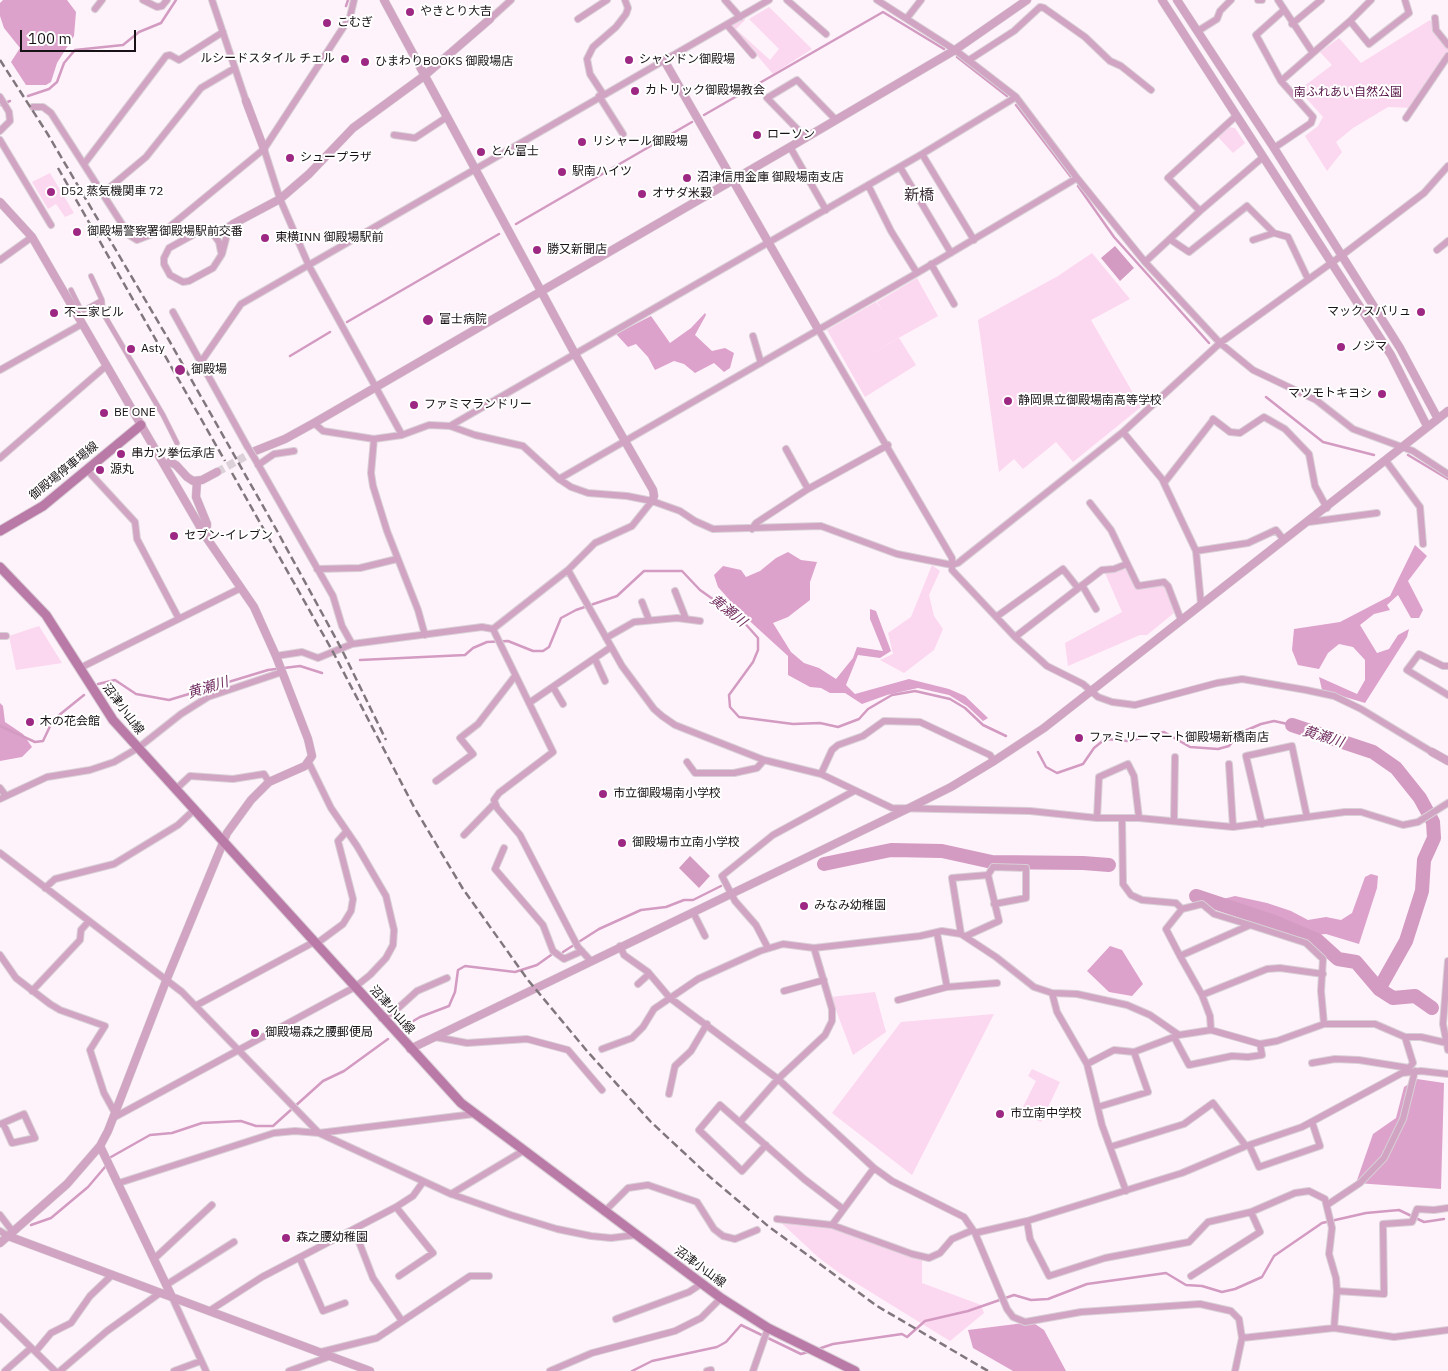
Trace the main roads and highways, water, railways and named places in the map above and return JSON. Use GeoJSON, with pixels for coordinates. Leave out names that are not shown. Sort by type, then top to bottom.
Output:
{"type":"FeatureCollection","features":[{"type":"Feature","properties":{"kind":"main road","name":"御殿場停車場線"},"geometry":{"type":"LineString","coordinates":[[0,531],[44,506],[140,425]]}},
{"type":"Feature","properties":{"kind":"main road","name":"沼津小山線"},"geometry":{"type":"LineString","coordinates":[[0,568],[46,615],[104,707],[138,748],[381,1018],[474,1114],[721,1298],[768,1328],[855,1371]]}},
{"type":"Feature","properties":{"kind":"waterway"},"geometry":{"type":"LineString","coordinates":[[28,96],[49,89],[57,82],[64,63],[75,50],[123,45],[139,32],[161,23],[176,0]]}},
{"type":"Feature","properties":{"kind":"waterway"},"geometry":{"type":"LineString","coordinates":[[346,6],[348,0]]}},
{"type":"Feature","properties":{"kind":"waterway"},"geometry":{"type":"LineString","coordinates":[[704,115],[883,12],[944,49]]}},
{"type":"Feature","properties":{"kind":"waterway"},"geometry":{"type":"LineString","coordinates":[[957,57],[1007,96]]}},
{"type":"Feature","properties":{"kind":"waterway"},"geometry":{"type":"LineString","coordinates":[[0,105],[10,101]]}},
{"type":"Feature","properties":{"kind":"waterway"},"geometry":{"type":"LineString","coordinates":[[1016,105],[1071,177]]}},
{"type":"Feature","properties":{"kind":"waterway"},"geometry":{"type":"LineString","coordinates":[[516,224],[692,122]]}},
{"type":"Feature","properties":{"kind":"waterway"},"geometry":{"type":"LineString","coordinates":[[1078,186],[1114,237],[1209,343]]}},
{"type":"Feature","properties":{"kind":"waterway"},"geometry":{"type":"LineString","coordinates":[[347,322],[499,234]]}},
{"type":"Feature","properties":{"kind":"waterway"},"geometry":{"type":"LineString","coordinates":[[290,356],[330,332]]}},
{"type":"Feature","properties":{"kind":"waterway"},"geometry":{"type":"LineString","coordinates":[[1266,397],[1323,442],[1374,455]]}},
{"type":"Feature","properties":{"kind":"waterway"},"geometry":{"type":"LineString","coordinates":[[1408,455],[1448,479]]}},
{"type":"Feature","properties":{"kind":"waterway","name":"黄瀬川"},"geometry":{"type":"LineString","coordinates":[[360,660],[465,655],[473,648],[487,642],[508,641],[533,651],[543,651],[549,647],[561,618],[576,610],[617,596],[644,571],[682,571],[700,590],[741,619],[758,638],[758,650],[753,662],[729,695],[730,707],[739,717],[793,724],[820,723],[838,727],[859,719],[868,709],[892,695],[915,691],[950,699],[965,708],[983,725],[1006,736]]}},
{"type":"Feature","properties":{"kind":"waterway","name":"黄瀬川"},"geometry":{"type":"LineString","coordinates":[[98,684],[115,680],[136,694],[169,700],[268,670],[300,666],[322,673]]}},
{"type":"Feature","properties":{"kind":"waterway","name":"黄瀬川"},"geometry":{"type":"LineString","coordinates":[[0,726],[35,742],[43,741],[53,720],[84,695]]}},
{"type":"Feature","properties":{"kind":"waterway","name":"黄瀬川"},"geometry":{"type":"LineString","coordinates":[[1038,752],[1046,767],[1057,773],[1083,764],[1094,748],[1105,739],[1129,741],[1164,732],[1190,747],[1218,749],[1229,746],[1240,733],[1261,724],[1274,721],[1292,725]]}},
{"type":"Feature","properties":{"kind":"waterway","name":"黄瀬川"},"geometry":{"type":"LineString","coordinates":[[1292,725],[1373,752],[1396,768],[1420,798],[1433,822],[1434,838],[1424,860],[1422,891],[1406,941],[1379,989]]}},
{"type":"Feature","properties":{"kind":"waterway","name":"黄瀬川"},"geometry":{"type":"LineString","coordinates":[[824,864],[891,850],[942,851],[992,862],[1109,865]]}},
{"type":"Feature","properties":{"kind":"waterway"},"geometry":{"type":"LineString","coordinates":[[563,952],[599,929],[641,910],[666,907],[684,900],[693,900],[721,886]]}},
{"type":"Feature","properties":{"kind":"waterway","name":"黄瀬川"},"geometry":{"type":"LineString","coordinates":[[1196,896],[1274,922],[1317,940],[1338,959],[1356,962],[1379,989],[1393,998],[1415,996],[1432,1008]]}},
{"type":"Feature","properties":{"kind":"waterway"},"geometry":{"type":"LineString","coordinates":[[403,1027],[420,1017],[449,1006],[455,992],[458,970],[465,966],[515,972],[537,965],[551,955]]}},
{"type":"Feature","properties":{"kind":"waterway"},"geometry":{"type":"LineString","coordinates":[[111,1157],[150,1135],[172,1133],[202,1123],[241,1121],[256,1126],[273,1126],[323,1081],[344,1071],[388,1039]]}},
{"type":"Feature","properties":{"kind":"waterway"},"geometry":{"type":"LineString","coordinates":[[31,1225],[51,1218],[88,1187],[105,1167]]}},
{"type":"Feature","properties":{"kind":"waterway"},"geometry":{"type":"LineString","coordinates":[[818,1349],[833,1344],[902,1334],[907,1337],[925,1321],[968,1311],[1014,1295],[1031,1300],[1048,1299],[1087,1284],[1166,1273],[1186,1285],[1202,1286],[1222,1292],[1235,1289],[1262,1277],[1274,1256],[1322,1223],[1366,1213],[1399,1210],[1424,1222],[1444,1219]]}},
{"type":"Feature","properties":{"kind":"waterway"},"geometry":{"type":"LineString","coordinates":[[632,1371],[652,1361],[717,1347],[726,1342],[741,1325],[801,1354],[808,1352]]}},
{"type":"Feature","properties":{"kind":"tunnel"},"geometry":{"type":"LineString","coordinates":[[217,472],[255,451]]}},
{"type":"Feature","properties":{"kind":"railway"},"geometry":{"type":"LineString","coordinates":[[0,60],[47,133],[170,342],[341,648],[386,740]]}},
{"type":"Feature","properties":{"kind":"railway"},"geometry":{"type":"LineString","coordinates":[[58,168],[225,461]]}},
{"type":"Feature","properties":{"kind":"railway"},"geometry":{"type":"LineString","coordinates":[[232,473],[333,652],[414,807],[463,889],[528,980],[587,1051],[651,1122],[710,1177],[768,1226],[877,1306],[988,1371]]}},
{"type":"Feature","properties":{"kind":"place","name":"やきとり大吉"},"geometry":{"type":"Point","coordinates":[410,12]}},
{"type":"Feature","properties":{"kind":"place","name":"こむぎ"},"geometry":{"type":"Point","coordinates":[327,23]}},
{"type":"Feature","properties":{"kind":"place","name":"ルシードスタイル チェル"},"geometry":{"type":"Point","coordinates":[345,59]}},
{"type":"Feature","properties":{"kind":"place","name":"シャンドン御殿場"},"geometry":{"type":"Point","coordinates":[629,60]}},
{"type":"Feature","properties":{"kind":"place","name":"ひまわりBOOKS 御殿場店"},"geometry":{"type":"Point","coordinates":[365,62]}},
{"type":"Feature","properties":{"kind":"place","name":"カトリック御殿場教会"},"geometry":{"type":"Point","coordinates":[635,91]}},
{"type":"Feature","properties":{"kind":"place","name":"ローソン"},"geometry":{"type":"Point","coordinates":[757,135]}},
{"type":"Feature","properties":{"kind":"place","name":"リシャール御殿場"},"geometry":{"type":"Point","coordinates":[582,142]}},
{"type":"Feature","properties":{"kind":"place","name":"とん富士"},"geometry":{"type":"Point","coordinates":[481,152]}},
{"type":"Feature","properties":{"kind":"place","name":"シュープラザ"},"geometry":{"type":"Point","coordinates":[290,158]}},
{"type":"Feature","properties":{"kind":"place","name":"駅南ハイツ"},"geometry":{"type":"Point","coordinates":[562,172]}},
{"type":"Feature","properties":{"kind":"place","name":"沼津信用金庫 御殿場南支店"},"geometry":{"type":"Point","coordinates":[687,178]}},
{"type":"Feature","properties":{"kind":"place","name":"D52 蒸気機関車 72"},"geometry":{"type":"Point","coordinates":[51,192]}},
{"type":"Feature","properties":{"kind":"place","name":"オサダ米穀"},"geometry":{"type":"Point","coordinates":[642,194]}},
{"type":"Feature","properties":{"kind":"place","name":"御殿場警察署御殿場駅前交番"},"geometry":{"type":"Point","coordinates":[77,232]}},
{"type":"Feature","properties":{"kind":"place","name":"東横INN 御殿場駅前"},"geometry":{"type":"Point","coordinates":[265,238]}},
{"type":"Feature","properties":{"kind":"place","name":"勝又新聞店"},"geometry":{"type":"Point","coordinates":[537,250]}},
{"type":"Feature","properties":{"kind":"place","name":"マックスバリュ"},"geometry":{"type":"Point","coordinates":[1421,312]}},
{"type":"Feature","properties":{"kind":"place","name":"不二家ビル"},"geometry":{"type":"Point","coordinates":[54,313]}},
{"type":"Feature","properties":{"kind":"place","name":"富士病院"},"geometry":{"type":"Point","coordinates":[428,320]}},
{"type":"Feature","properties":{"kind":"place","name":"ノジマ"},"geometry":{"type":"Point","coordinates":[1341,347]}},
{"type":"Feature","properties":{"kind":"place","name":"Asty"},"geometry":{"type":"Point","coordinates":[131,349]}},
{"type":"Feature","properties":{"kind":"place","name":"御殿場"},"geometry":{"type":"Point","coordinates":[180,370]}},
{"type":"Feature","properties":{"kind":"place","name":"マツモトキヨシ"},"geometry":{"type":"Point","coordinates":[1382,394]}},
{"type":"Feature","properties":{"kind":"place","name":"静岡県立御殿場南高等学校"},"geometry":{"type":"Point","coordinates":[1008,401]}},
{"type":"Feature","properties":{"kind":"place","name":"ファミマランドリー"},"geometry":{"type":"Point","coordinates":[414,405]}},
{"type":"Feature","properties":{"kind":"place","name":"BE ONE"},"geometry":{"type":"Point","coordinates":[104,413]}},
{"type":"Feature","properties":{"kind":"place","name":"串カツ拳伝承店"},"geometry":{"type":"Point","coordinates":[121,454]}},
{"type":"Feature","properties":{"kind":"place","name":"源丸"},"geometry":{"type":"Point","coordinates":[100,470]}},
{"type":"Feature","properties":{"kind":"place","name":"セブン-イレブン"},"geometry":{"type":"Point","coordinates":[174,536]}},
{"type":"Feature","properties":{"kind":"place","name":"木の花会館"},"geometry":{"type":"Point","coordinates":[30,722]}},
{"type":"Feature","properties":{"kind":"place","name":"ファミリーマート御殿場新橋南店"},"geometry":{"type":"Point","coordinates":[1079,738]}},
{"type":"Feature","properties":{"kind":"place","name":"市立御殿場南小学校"},"geometry":{"type":"Point","coordinates":[603,794]}},
{"type":"Feature","properties":{"kind":"place","name":"御殿場市立南小学校"},"geometry":{"type":"Point","coordinates":[622,843]}},
{"type":"Feature","properties":{"kind":"place","name":"みなみ幼稚園"},"geometry":{"type":"Point","coordinates":[804,906]}},
{"type":"Feature","properties":{"kind":"place","name":"御殿場森之腰郵便局"},"geometry":{"type":"Point","coordinates":[255,1033]}},
{"type":"Feature","properties":{"kind":"place","name":"市立南中学校"},"geometry":{"type":"Point","coordinates":[1000,1114]}},
{"type":"Feature","properties":{"kind":"place","name":"森之腰幼稚園"},"geometry":{"type":"Point","coordinates":[286,1238]}},
{"type":"Feature","properties":{"kind":"district","name":"新橋"},"geometry":{"type":"Point","coordinates":[919,196]}},
{"type":"Feature","properties":{"kind":"park label","name":"南ふれあい自然公園"},"geometry":{"type":"Point","coordinates":[1348,93]}}]}
